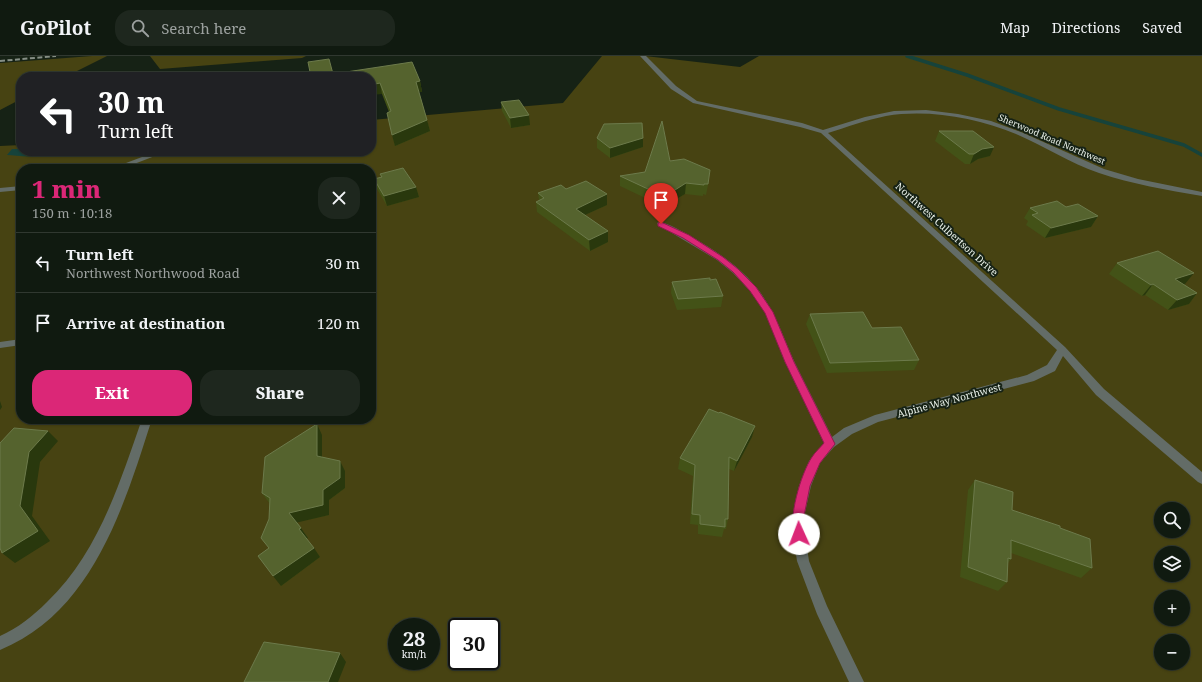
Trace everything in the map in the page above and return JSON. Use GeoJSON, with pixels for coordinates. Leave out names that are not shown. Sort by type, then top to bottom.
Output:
{"type":"FeatureCollection","features":[{"type":"Feature","properties":{"kind":"street","name":"Northwest Culbertson Drive"},"geometry":{"type":"LineString","coordinates":[[643,56],[684,97],[696,102],[802,125],[823,132],[1062,349],[1100,392],[1152,438],[1202,479]]}},
{"type":"Feature","properties":{"kind":"street","name":"Sherwood Road Northwest"},"geometry":{"type":"LineString","coordinates":[[823,132],[893,114],[952,114],[996,124],[1106,172],[1148,184],[1202,194]]}},
{"type":"Feature","properties":{"kind":"street"},"geometry":{"type":"LineString","coordinates":[[128,164],[151,156]]}},
{"type":"Feature","properties":{"kind":"street"},"geometry":{"type":"LineString","coordinates":[[0,190],[16,188]]}},
{"type":"Feature","properties":{"kind":"street"},"geometry":{"type":"LineString","coordinates":[[661,224],[686,237],[720,258],[736,271],[753,289],[769,312],[790,362],[830,444]]}},
{"type":"Feature","properties":{"kind":"street"},"geometry":{"type":"LineString","coordinates":[[0,345],[16,343]]}},
{"type":"Feature","properties":{"kind":"street","name":"Alpine Way Northwest"},"geometry":{"type":"LineString","coordinates":[[857,682],[822,609],[803,561],[797,521],[805,486],[815,460],[830,444],[848,431],[875,419],[1030,378],[1051,368],[1062,349]]}},
{"type":"Feature","properties":{"kind":"street"},"geometry":{"type":"LineString","coordinates":[[0,643],[21,632],[51,608],[68,591],[87,566],[100,544],[113,516],[145,424]]}},
{"type":"Feature","properties":{"kind":"shaded area"},"geometry":{"type":"Polygon","coordinates":[[[107,56],[75,72],[16,72],[16,102],[0,110],[0,63],[107,56]]]}},
{"type":"Feature","properties":{"kind":"shaded area"},"geometry":{"type":"Polygon","coordinates":[[[150,56],[306,56],[302,58],[160,69],[150,56]]]}},
{"type":"Feature","properties":{"kind":"shaded area"},"geometry":{"type":"Polygon","coordinates":[[[602,56],[645,56],[740,67],[759,56],[1202,56],[1202,682],[0,682],[0,146],[16,145],[16,156],[376,156],[376,120],[563,103],[602,56]]]}},
{"type":"Feature","properties":{"kind":"water"},"geometry":{"type":"Polygon","coordinates":[[[12,149],[16,149],[16,155],[7,155],[12,149]]]}},
{"type":"Feature","properties":{"kind":"building"},"geometry":{"type":"Polygon","coordinates":[[[329,59],[332,72],[310,72],[308,62],[329,59]]]}},
{"type":"Feature","properties":{"kind":"building"},"geometry":{"type":"Polygon","coordinates":[[[412,62],[420,81],[416,82],[427,120],[392,135],[387,113],[391,111],[380,83],[376,84],[376,72],[346,72],[412,62]]]}},
{"type":"Feature","properties":{"kind":"building"},"geometry":{"type":"Polygon","coordinates":[[[519,100],[529,115],[510,118],[501,102],[519,100]]]}},
{"type":"Feature","properties":{"kind":"building"},"geometry":{"type":"Polygon","coordinates":[[[662,121],[670,161],[684,159],[710,170],[708,184],[686,183],[663,196],[620,176],[645,172],[662,121]]]}},
{"type":"Feature","properties":{"kind":"building"},"geometry":{"type":"Polygon","coordinates":[[[642,123],[643,138],[610,148],[597,138],[604,124],[642,123]]]}},
{"type":"Feature","properties":{"kind":"building"},"geometry":{"type":"Polygon","coordinates":[[[939,131],[973,131],[994,147],[982,149],[974,154],[969,154],[939,131]]]}},
{"type":"Feature","properties":{"kind":"building"},"geometry":{"type":"Polygon","coordinates":[[[403,168],[416,187],[384,196],[376,182],[376,178],[382,177],[380,174],[403,168]]]}},
{"type":"Feature","properties":{"kind":"building"},"geometry":{"type":"Polygon","coordinates":[[[586,181],[607,194],[576,209],[608,231],[589,240],[536,202],[544,198],[538,193],[561,185],[566,189],[586,181]]]}},
{"type":"Feature","properties":{"kind":"building"},"geometry":{"type":"Polygon","coordinates":[[[1057,201],[1066,207],[1078,204],[1098,216],[1051,228],[1032,215],[1038,213],[1030,208],[1057,201]]]}},
{"type":"Feature","properties":{"kind":"building"},"geometry":{"type":"Polygon","coordinates":[[[1158,251],[1194,273],[1175,279],[1197,293],[1177,300],[1117,263],[1158,251]]]}},
{"type":"Feature","properties":{"kind":"building"},"geometry":{"type":"Polygon","coordinates":[[[710,278],[710,280],[716,279],[723,296],[678,299],[672,282],[710,278]]]}},
{"type":"Feature","properties":{"kind":"building"},"geometry":{"type":"Polygon","coordinates":[[[863,312],[872,328],[901,327],[919,360],[830,363],[810,314],[863,312]]]}},
{"type":"Feature","properties":{"kind":"building"},"geometry":{"type":"Polygon","coordinates":[[[709,409],[755,426],[737,461],[729,457],[728,519],[725,519],[725,527],[700,524],[700,515],[692,514],[695,465],[680,458],[709,409]]]}},
{"type":"Feature","properties":{"kind":"building"},"geometry":{"type":"Polygon","coordinates":[[[317,424],[317,456],[340,461],[340,478],[323,490],[323,505],[289,513],[314,548],[273,576],[258,556],[269,548],[261,538],[269,519],[270,498],[262,493],[265,457],[317,424]]]}},
{"type":"Feature","properties":{"kind":"building"},"geometry":{"type":"Polygon","coordinates":[[[14,428],[48,431],[29,452],[20,506],[38,531],[2,553],[0,548],[0,443],[14,428]]]}},
{"type":"Feature","properties":{"kind":"building"},"geometry":{"type":"Polygon","coordinates":[[[975,480],[1013,492],[1012,510],[1060,526],[1060,528],[1090,539],[1092,568],[1011,540],[1011,559],[1008,558],[1007,582],[968,567],[975,480]]]}},
{"type":"Feature","properties":{"kind":"building"},"geometry":{"type":"Polygon","coordinates":[[[264,642],[340,653],[328,682],[244,682],[264,642]]]}},
{"type":"Feature","properties":{"kind":"waterway"},"geometry":{"type":"LineString","coordinates":[[907,56],[967,75],[1059,109],[1184,145],[1202,155]]}},
{"type":"Feature","properties":{"kind":"railway"},"geometry":{"type":"LineString","coordinates":[[0,61],[56,56]]}},
{"type":"Feature","properties":{"kind":"route"},"geometry":{"type":"LineString","coordinates":[[661,224],[703,246],[720,258],[736,271],[753,289],[769,312],[781,343],[830,444],[815,460],[805,486],[797,521],[799,534]]}}]}
